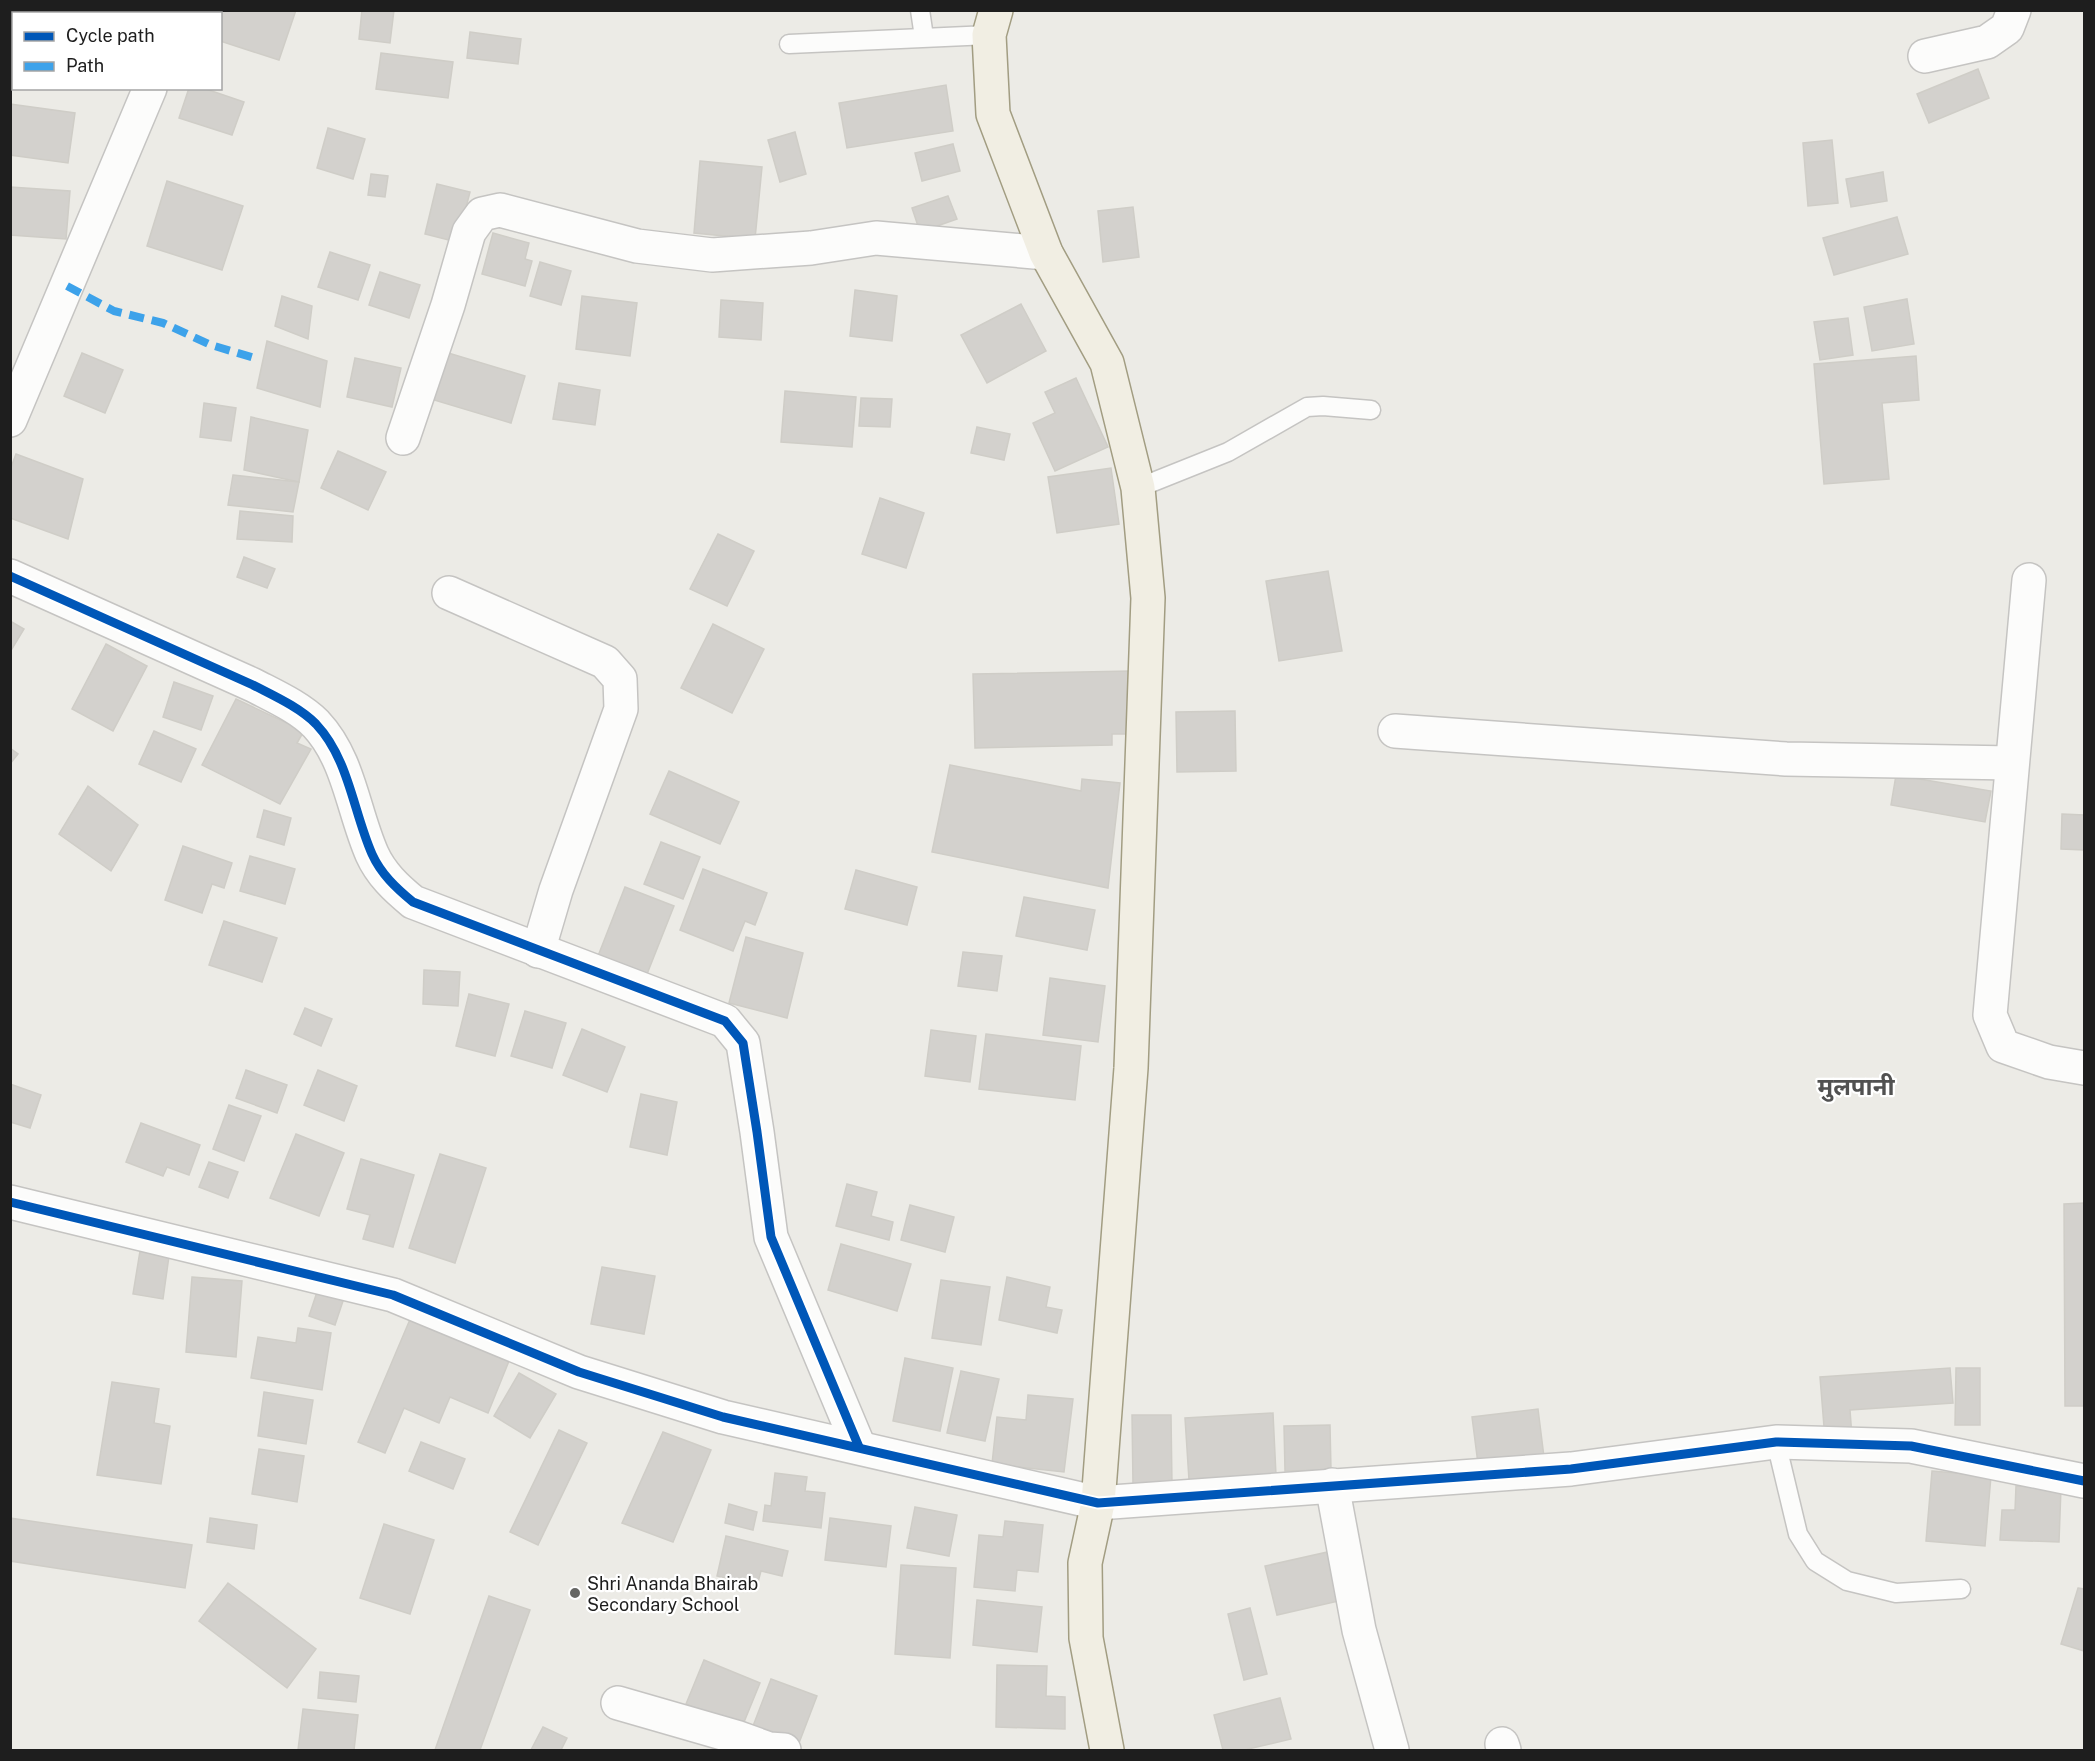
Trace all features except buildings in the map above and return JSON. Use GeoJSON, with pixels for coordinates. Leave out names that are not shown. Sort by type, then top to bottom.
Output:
{"type":"FeatureCollection","features":[{"type":"Feature","properties":{"kind":"main road"},"geometry":{"type":"LineString","coordinates":[[992,23],[993,114],[1046,253],[1107,363],[1137,488],[1148,598],[1131,1068],[1098,1503],[1085,1563],[1086,1638],[1107,1750]]}},
{"type":"Feature","properties":{"kind":"street"},"geometry":{"type":"LineString","coordinates":[[1925,56],[1987,42],[2007,28],[2014,10]]}},
{"type":"Feature","properties":{"kind":"street"},"geometry":{"type":"LineString","coordinates":[[10,420],[149,90]]}},
{"type":"Feature","properties":{"kind":"street"},"geometry":{"type":"LineString","coordinates":[[403,438],[448,305],[469,232],[482,214],[500,210],[637,246],[712,255],[811,248],[876,238],[1046,253]]}},
{"type":"Feature","properties":{"kind":"street"},"geometry":{"type":"LineString","coordinates":[[10,576],[253,685],[289,704],[315,723],[334,749],[372,854],[390,884],[412,902],[725,1021],[742,1044],[771,1237],[859,1447]]}},
{"type":"Feature","properties":{"kind":"street"},"geometry":{"type":"LineString","coordinates":[[2029,580],[1990,1015],[2003,1046],[2049,1062],[2085,1068]]}},
{"type":"Feature","properties":{"kind":"street"},"geometry":{"type":"LineString","coordinates":[[449,593],[605,662],[620,678],[621,709],[556,890],[538,951]]}},
{"type":"Feature","properties":{"kind":"street"},"geometry":{"type":"LineString","coordinates":[[1395,731],[1786,759],[2012,763]]}},
{"type":"Feature","properties":{"kind":"street"},"geometry":{"type":"LineString","coordinates":[[10,1202],[393,1295],[579,1372],[740,1422],[859,1447],[1098,1503],[1571,1469],[1776,1442],[1911,1446],[2085,1480]]}},
{"type":"Feature","properties":{"kind":"street"},"geometry":{"type":"LineString","coordinates":[[1332,1485],[1359,1630],[1392,1750]]}},
{"type":"Feature","properties":{"kind":"street"},"geometry":{"type":"LineString","coordinates":[[618,1703],[736,1737],[769,1749],[784,1750]]}},
{"type":"Feature","properties":{"kind":"lane"},"geometry":{"type":"LineString","coordinates":[[920,10],[924,37]]}},
{"type":"Feature","properties":{"kind":"lane"},"geometry":{"type":"LineString","coordinates":[[789,44],[924,37],[992,23]]}},
{"type":"Feature","properties":{"kind":"lane"},"geometry":{"type":"LineString","coordinates":[[1137,488],[1228,452],[1307,407],[1371,410]]}},
{"type":"Feature","properties":{"kind":"lane"},"geometry":{"type":"LineString","coordinates":[[1776,1442],[1798,1534],[1815,1561],[1847,1581],[1896,1593],[1961,1589]]}},
{"type":"Feature","properties":{"kind":"marked path"},"geometry":{"type":"LineString","coordinates":[[67,286],[114,311],[163,323],[211,345],[258,359]]}},
{"type":"Feature","properties":{"kind":"cycle path"},"geometry":{"type":"LineString","coordinates":[[10,576],[253,685],[302,712],[316,724],[336,753],[365,838],[380,868],[413,902],[725,1021],[743,1043],[771,1237],[859,1447]]}},
{"type":"Feature","properties":{"kind":"cycle path"},"geometry":{"type":"LineString","coordinates":[[10,1202],[393,1295],[579,1372],[723,1417],[1098,1503],[1571,1469],[1776,1442],[1911,1446],[2084,1481]]}},
{"type":"Feature","properties":{"kind":"place","name":"Shri Ananda Bhairab Secondary School"},"geometry":{"type":"Point","coordinates":[575,1593]}},
{"type":"Feature","properties":{"kind":"district","name":"मुलपानी"},"geometry":{"type":"Point","coordinates":[1856,1086]}}]}
